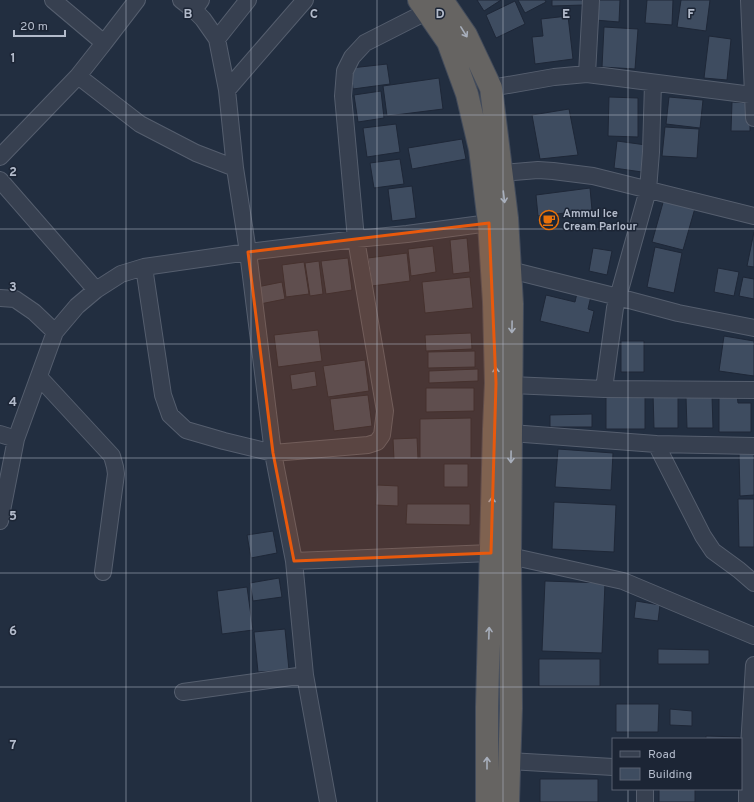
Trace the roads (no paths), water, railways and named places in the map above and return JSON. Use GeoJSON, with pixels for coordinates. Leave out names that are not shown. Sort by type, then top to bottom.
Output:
{"type":"FeatureCollection","features":[{"type":"Feature","properties":{"kind":"highway"},"geometry":{"type":"LineString","coordinates":[[430,4],[466,35],[491,88],[507,218],[512,304],[511,432],[488,707],[488,802]]}},
{"type":"Feature","properties":{"kind":"highway"},"geometry":{"type":"LineString","coordinates":[[430,4],[448,42],[467,94],[480,149],[489,222],[494,302],[496,382],[494,429],[511,708],[508,802]]}},
{"type":"Feature","properties":{"kind":"street"},"geometry":{"type":"LineString","coordinates":[[53,0],[104,43]]}},
{"type":"Feature","properties":{"kind":"street"},"geometry":{"type":"LineString","coordinates":[[0,157],[78,76],[137,0]]}},
{"type":"Feature","properties":{"kind":"street"},"geometry":{"type":"LineString","coordinates":[[182,0],[198,5],[203,19],[217,39],[227,90],[235,168],[248,252],[273,453],[294,562],[305,675],[328,802]]}},
{"type":"Feature","properties":{"kind":"street"},"geometry":{"type":"LineString","coordinates":[[217,39],[248,0]]}},
{"type":"Feature","properties":{"kind":"street"},"geometry":{"type":"LineString","coordinates":[[227,90],[305,0]]}},
{"type":"Feature","properties":{"kind":"street"},"geometry":{"type":"LineString","coordinates":[[587,74],[591,0]]}},
{"type":"Feature","properties":{"kind":"street"},"geometry":{"type":"LineString","coordinates":[[749,0],[754,118]]}},
{"type":"Feature","properties":{"kind":"street"},"geometry":{"type":"LineString","coordinates":[[144,267],[163,395],[170,415],[186,430],[273,453],[368,445],[377,442],[382,435],[385,411],[356,239],[343,96],[345,71],[352,57],[365,43],[430,4]]}},
{"type":"Feature","properties":{"kind":"street"},"geometry":{"type":"LineString","coordinates":[[491,88],[554,77],[587,74],[752,95]]}},
{"type":"Feature","properties":{"kind":"street"},"geometry":{"type":"LineString","coordinates":[[78,76],[140,124],[196,153],[235,168]]}},
{"type":"Feature","properties":{"kind":"street"},"geometry":{"type":"LineString","coordinates":[[604,389],[615,308],[648,190],[653,83]]}},
{"type":"Feature","properties":{"kind":"street"},"geometry":{"type":"LineString","coordinates":[[501,173],[538,170],[592,176],[754,216]]}},
{"type":"Feature","properties":{"kind":"street"},"geometry":{"type":"LineString","coordinates":[[0,180],[96,290]]}},
{"type":"Feature","properties":{"kind":"street"},"geometry":{"type":"LineString","coordinates":[[0,521],[16,439],[55,332],[77,306],[96,290],[121,274],[144,267],[248,252],[407,234],[489,222]]}},
{"type":"Feature","properties":{"kind":"street"},"geometry":{"type":"LineString","coordinates":[[510,270],[678,313],[754,328]]}},
{"type":"Feature","properties":{"kind":"street"},"geometry":{"type":"LineString","coordinates":[[0,298],[15,299],[34,312],[55,332]]}},
{"type":"Feature","properties":{"kind":"street"},"geometry":{"type":"LineString","coordinates":[[39,377],[112,456],[116,474],[103,572]]}},
{"type":"Feature","properties":{"kind":"street"},"geometry":{"type":"LineString","coordinates":[[512,384],[604,389],[754,390]]}},
{"type":"Feature","properties":{"kind":"street"},"geometry":{"type":"LineString","coordinates":[[511,432],[656,444],[754,446]]}},
{"type":"Feature","properties":{"kind":"street"},"geometry":{"type":"LineString","coordinates":[[0,434],[16,439]]}},
{"type":"Feature","properties":{"kind":"street"},"geometry":{"type":"LineString","coordinates":[[656,444],[702,536],[713,551],[754,583]]}},
{"type":"Feature","properties":{"kind":"street"},"geometry":{"type":"LineString","coordinates":[[294,562],[501,555],[623,581],[754,636]]}},
{"type":"Feature","properties":{"kind":"street"},"geometry":{"type":"LineString","coordinates":[[747,802],[754,665]]}},
{"type":"Feature","properties":{"kind":"street"},"geometry":{"type":"LineString","coordinates":[[183,692],[305,675]]}},
{"type":"Feature","properties":{"kind":"street"},"geometry":{"type":"LineString","coordinates":[[509,761],[612,767]]}},
{"type":"Feature","properties":{"kind":"street"},"geometry":{"type":"LineString","coordinates":[[645,790],[646,802]]}},
{"type":"Feature","properties":{"kind":"place","name":"Ammul Ice Cream Parlour"},"geometry":{"type":"Point","coordinates":[549,220]}}]}
